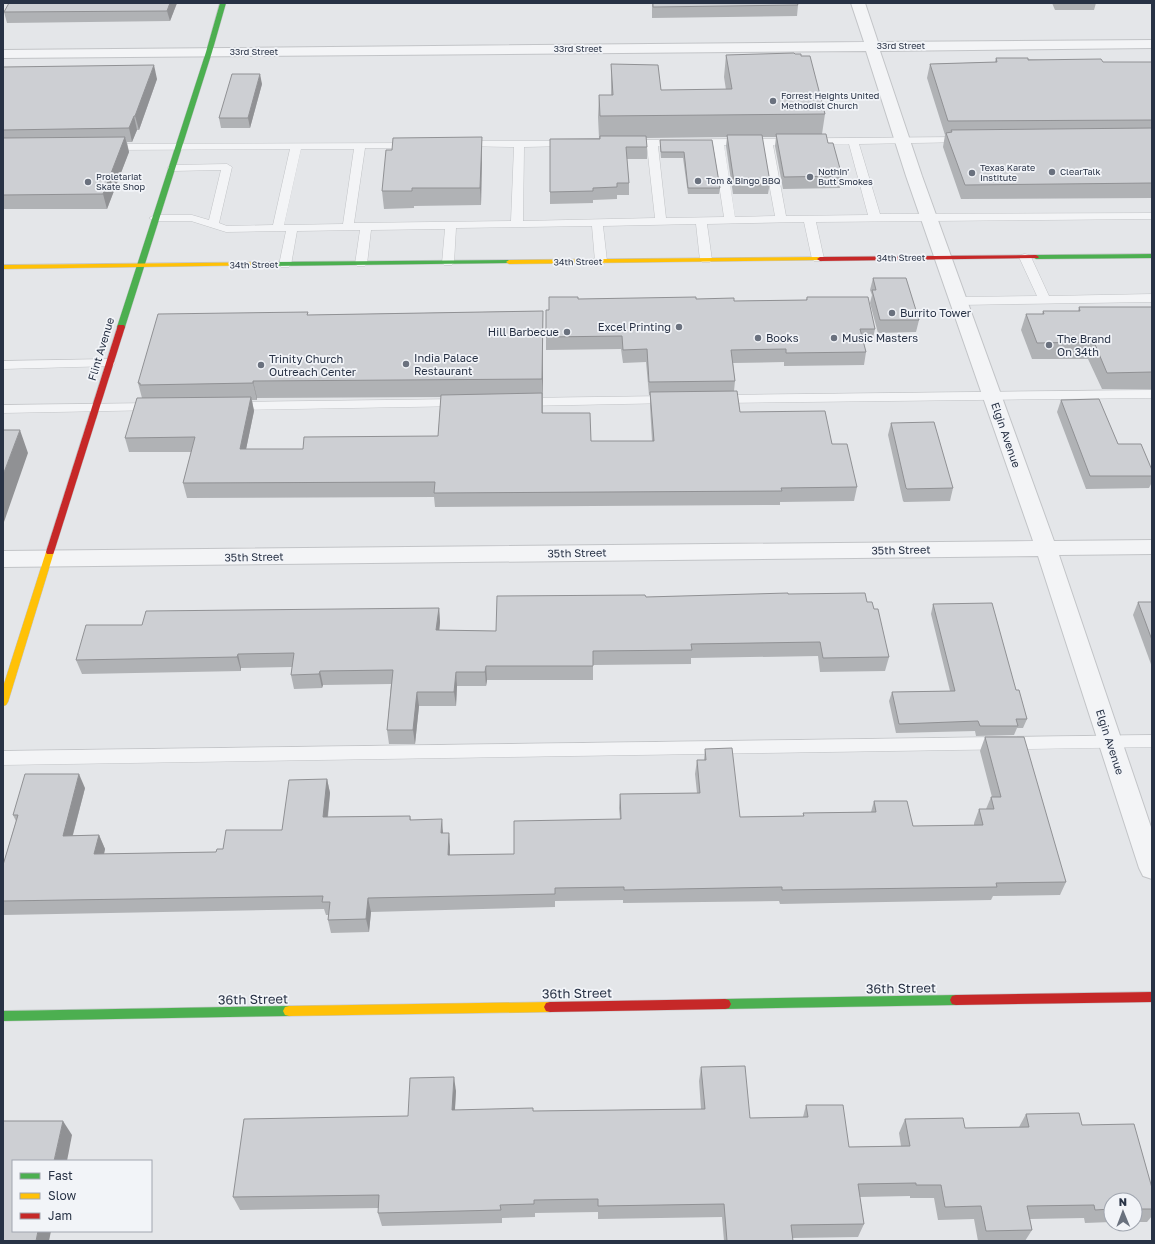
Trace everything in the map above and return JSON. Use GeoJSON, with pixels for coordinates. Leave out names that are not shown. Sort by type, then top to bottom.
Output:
{"type":"FeatureCollection","features":[{"type":"Feature","properties":{"kind":"street","name":"Flint Avenue"},"geometry":{"type":"LineString","coordinates":[[3,702],[49,559],[109,363],[209,52],[223,3]]}},
{"type":"Feature","properties":{"kind":"street","name":"Elgin Avenue"},"geometry":{"type":"LineString","coordinates":[[858,3],[902,140],[1046,548],[1152,868]]}},
{"type":"Feature","properties":{"kind":"street","name":"33rd Street"},"geometry":{"type":"LineString","coordinates":[[3,54],[1152,44]]}},
{"type":"Feature","properties":{"kind":"street","name":"34th Street"},"geometry":{"type":"LineString","coordinates":[[3,267],[1152,256]]}},
{"type":"Feature","properties":{"kind":"street","name":"35th Street"},"geometry":{"type":"LineString","coordinates":[[3,559],[1152,547]]}},
{"type":"Feature","properties":{"kind":"street","name":"36th Street"},"geometry":{"type":"LineString","coordinates":[[3,1016],[1152,997]]}},
{"type":"Feature","properties":{"kind":"lane"},"geometry":{"type":"LineString","coordinates":[[613,143],[973,140]]}},
{"type":"Feature","properties":{"kind":"lane"},"geometry":{"type":"LineString","coordinates":[[853,141],[875,218]]}},
{"type":"Feature","properties":{"kind":"lane"},"geometry":{"type":"LineString","coordinates":[[652,142],[661,221]]}},
{"type":"Feature","properties":{"kind":"lane"},"geometry":{"type":"LineString","coordinates":[[718,142],[730,219]]}},
{"type":"Feature","properties":{"kind":"lane"},"geometry":{"type":"LineString","coordinates":[[767,142],[781,219]]}},
{"type":"Feature","properties":{"kind":"lane"},"geometry":{"type":"LineString","coordinates":[[447,144],[581,143]]}},
{"type":"Feature","properties":{"kind":"lane"},"geometry":{"type":"LineString","coordinates":[[99,147],[424,144]]}},
{"type":"Feature","properties":{"kind":"lane"},"geometry":{"type":"LineString","coordinates":[[517,224],[519,144]]}},
{"type":"Feature","properties":{"kind":"lane"},"geometry":{"type":"LineString","coordinates":[[348,227],[360,145]]}},
{"type":"Feature","properties":{"kind":"lane"},"geometry":{"type":"LineString","coordinates":[[213,225],[232,146]]}},
{"type":"Feature","properties":{"kind":"lane"},"geometry":{"type":"LineString","coordinates":[[278,228],[296,146]]}},
{"type":"Feature","properties":{"kind":"lane"},"geometry":{"type":"LineString","coordinates":[[172,168],[227,167]]}},
{"type":"Feature","properties":{"kind":"lane"},"geometry":{"type":"LineString","coordinates":[[156,218],[192,218],[226,229],[597,223],[730,219],[1152,216]]}},
{"type":"Feature","properties":{"kind":"lane"},"geometry":{"type":"LineString","coordinates":[[809,218],[818,259]]}},
{"type":"Feature","properties":{"kind":"lane"},"geometry":{"type":"LineString","coordinates":[[701,220],[706,260]]}},
{"type":"Feature","properties":{"kind":"lane"},"geometry":{"type":"LineString","coordinates":[[597,223],[601,261]]}},
{"type":"Feature","properties":{"kind":"lane"},"geometry":{"type":"LineString","coordinates":[[448,263],[451,225]]}},
{"type":"Feature","properties":{"kind":"lane"},"geometry":{"type":"LineString","coordinates":[[361,264],[366,226]]}},
{"type":"Feature","properties":{"kind":"lane"},"geometry":{"type":"LineString","coordinates":[[285,265],[292,228]]}},
{"type":"Feature","properties":{"kind":"lane"},"geometry":{"type":"LineString","coordinates":[[1025,257],[1045,300]]}},
{"type":"Feature","properties":{"kind":"lane"},"geometry":{"type":"LineString","coordinates":[[959,301],[1152,298]]}},
{"type":"Feature","properties":{"kind":"lane"},"geometry":{"type":"LineString","coordinates":[[3,365],[109,363]]}},
{"type":"Feature","properties":{"kind":"lane"},"geometry":{"type":"LineString","coordinates":[[709,400],[1152,394]]}},
{"type":"Feature","properties":{"kind":"lane"},"geometry":{"type":"LineString","coordinates":[[511,402],[678,400]]}},
{"type":"Feature","properties":{"kind":"lane"},"geometry":{"type":"LineString","coordinates":[[223,406],[471,403]]}},
{"type":"Feature","properties":{"kind":"lane"},"geometry":{"type":"LineString","coordinates":[[3,409],[167,407]]}},
{"type":"Feature","properties":{"kind":"lane"},"geometry":{"type":"LineString","coordinates":[[3,758],[1152,741]]}},
{"type":"Feature","properties":{"kind":"building"},"geometry":{"type":"Polygon","coordinates":[[[9,3],[170,3],[167,11],[4,12],[9,3]]]}},
{"type":"Feature","properties":{"kind":"building"},"geometry":{"type":"Polygon","coordinates":[[[653,3],[797,3],[798,5],[653,7],[653,3]]]}},
{"type":"Feature","properties":{"kind":"building"},"geometry":{"type":"Polygon","coordinates":[[[801,54],[801,56],[810,56],[825,114],[600,116],[599,95],[613,95],[611,64],[658,65],[661,90],[732,89],[726,55],[801,54]]]}},
{"type":"Feature","properties":{"kind":"building"},"geometry":{"type":"Polygon","coordinates":[[[996,58],[1028,58],[1028,60],[1101,59],[1103,62],[1152,62],[1152,120],[948,121],[930,64],[997,62],[996,58]]]}},
{"type":"Feature","properties":{"kind":"building"},"geometry":{"type":"Polygon","coordinates":[[[154,65],[129,128],[3,130],[3,67],[154,65]]]}},
{"type":"Feature","properties":{"kind":"building"},"geometry":{"type":"Polygon","coordinates":[[[232,74],[260,74],[248,118],[219,118],[232,74]]]}},
{"type":"Feature","properties":{"kind":"building"},"geometry":{"type":"Polygon","coordinates":[[[1152,128],[1152,183],[965,185],[946,133],[952,132],[951,130],[1152,128]]]}},
{"type":"Feature","properties":{"kind":"building"},"geometry":{"type":"Polygon","coordinates":[[[776,134],[826,134],[828,143],[833,143],[842,176],[784,177],[776,134]]]}},
{"type":"Feature","properties":{"kind":"building"},"geometry":{"type":"Polygon","coordinates":[[[727,135],[762,135],[770,182],[734,182],[727,135]]]}},
{"type":"Feature","properties":{"kind":"building"},"geometry":{"type":"Polygon","coordinates":[[[600,136],[646,136],[647,147],[626,147],[629,183],[617,183],[617,187],[593,188],[593,191],[550,192],[550,139],[600,139],[600,136]]]}},
{"type":"Feature","properties":{"kind":"building"},"geometry":{"type":"Polygon","coordinates":[[[125,137],[103,194],[3,195],[3,138],[125,137]]]}},
{"type":"Feature","properties":{"kind":"building"},"geometry":{"type":"Polygon","coordinates":[[[482,137],[480,188],[412,188],[412,191],[382,191],[386,150],[392,150],[393,138],[482,137]]]}},
{"type":"Feature","properties":{"kind":"building"},"geometry":{"type":"Polygon","coordinates":[[[660,140],[712,140],[720,188],[688,188],[684,152],[661,152],[660,140]]]}},
{"type":"Feature","properties":{"kind":"building","name":"Burrito Tower"},"geometry":{"type":"Polygon","coordinates":[[[873,278],[906,278],[919,320],[880,320],[872,290],[876,290],[873,278]]]}},
{"type":"Feature","properties":{"kind":"building"},"geometry":{"type":"Polygon","coordinates":[[[549,297],[578,297],[578,299],[696,297],[696,299],[734,298],[734,301],[807,300],[807,297],[868,297],[875,329],[860,329],[866,352],[786,353],[786,349],[731,350],[735,381],[649,382],[647,349],[623,350],[622,336],[546,337],[546,310],[549,310],[549,297]]]}},
{"type":"Feature","properties":{"kind":"building"},"geometry":{"type":"Polygon","coordinates":[[[1079,307],[1152,307],[1152,372],[1107,373],[1094,342],[1037,343],[1026,314],[1044,314],[1043,311],[1080,311],[1079,307]]]}},
{"type":"Feature","properties":{"kind":"building"},"geometry":{"type":"Polygon","coordinates":[[[543,311],[542,379],[253,381],[253,383],[140,385],[140,383],[138,383],[158,314],[308,312],[307,315],[543,311]]]}},
{"type":"Feature","properties":{"kind":"building"},"geometry":{"type":"Polygon","coordinates":[[[737,391],[740,412],[825,411],[832,444],[847,444],[857,487],[781,488],[782,491],[434,493],[435,482],[183,483],[195,437],[125,438],[137,398],[251,397],[240,449],[303,449],[304,437],[438,436],[441,395],[542,393],[542,413],[590,413],[591,441],[654,441],[650,392],[737,391]]]}},
{"type":"Feature","properties":{"kind":"building"},"geometry":{"type":"Polygon","coordinates":[[[1099,399],[1118,444],[1141,444],[1152,470],[1152,476],[1090,476],[1061,400],[1099,399]]]}},
{"type":"Feature","properties":{"kind":"building"},"geometry":{"type":"Polygon","coordinates":[[[934,422],[953,488],[907,489],[891,423],[934,422]]]}},
{"type":"Feature","properties":{"kind":"building"},"geometry":{"type":"Polygon","coordinates":[[[3,430],[20,430],[3,475],[3,430]]]}},
{"type":"Feature","properties":{"kind":"building"},"geometry":{"type":"Polygon","coordinates":[[[788,593],[865,593],[867,602],[872,602],[874,609],[878,609],[889,657],[823,658],[820,642],[691,644],[692,650],[593,651],[593,666],[486,666],[485,672],[456,672],[454,692],[417,692],[413,730],[387,730],[393,670],[320,671],[319,674],[291,675],[294,653],[238,654],[237,657],[76,660],[86,625],[142,625],[146,611],[439,608],[436,630],[496,631],[497,596],[645,595],[646,597],[788,593]]]}},
{"type":"Feature","properties":{"kind":"building"},"geometry":{"type":"Polygon","coordinates":[[[1138,602],[1152,602],[1152,640],[1138,602]]]}},
{"type":"Feature","properties":{"kind":"building"},"geometry":{"type":"Polygon","coordinates":[[[992,603],[1016,690],[1019,690],[1027,719],[1016,719],[1018,726],[980,726],[978,721],[899,724],[892,692],[955,691],[933,604],[992,603]]]}},
{"type":"Feature","properties":{"kind":"building"},"geometry":{"type":"Polygon","coordinates":[[[985,737],[1024,737],[1066,882],[996,883],[997,887],[782,890],[782,887],[624,890],[624,887],[555,888],[555,894],[368,898],[366,919],[328,920],[330,902],[322,902],[323,896],[3,901],[3,865],[18,815],[13,815],[25,774],[79,774],[63,836],[99,835],[94,854],[216,852],[217,849],[223,849],[226,830],[282,830],[289,780],[327,779],[323,817],[410,816],[410,820],[442,819],[441,833],[449,833],[448,855],[514,854],[514,821],[621,819],[620,794],[700,793],[697,760],[706,760],[705,749],[732,748],[740,817],[804,816],[803,813],[876,812],[874,801],[907,801],[913,826],[983,825],[979,809],[994,809],[991,797],[1001,797],[985,737]]]}},
{"type":"Feature","properties":{"kind":"building"},"geometry":{"type":"Polygon","coordinates":[[[745,1066],[750,1118],[808,1117],[806,1105],[843,1105],[849,1147],[910,1146],[905,1119],[963,1118],[965,1128],[1029,1127],[1026,1114],[1079,1113],[1082,1125],[1134,1124],[1152,1188],[1152,1209],[1143,1209],[1143,1192],[1103,1192],[1103,1210],[1095,1210],[1094,1205],[1027,1206],[1032,1230],[986,1231],[981,1206],[945,1207],[941,1185],[916,1185],[916,1183],[858,1184],[864,1224],[791,1225],[793,1241],[727,1241],[724,1204],[598,1206],[598,1199],[534,1200],[534,1204],[500,1205],[501,1210],[378,1213],[379,1195],[233,1197],[244,1119],[408,1116],[410,1078],[454,1077],[452,1110],[533,1108],[533,1111],[705,1109],[701,1067],[745,1066]]]}},
{"type":"Feature","properties":{"kind":"building"},"geometry":{"type":"Polygon","coordinates":[[[3,1121],[63,1121],[54,1160],[12,1160],[12,1232],[38,1232],[36,1241],[3,1241],[3,1121]]]}},
{"type":"Feature","properties":{"kind":"traffic: fast"},"geometry":{"type":"LineString","coordinates":[[121,327],[209,52],[223,3]]}},
{"type":"Feature","properties":{"kind":"traffic: fast"},"geometry":{"type":"LineString","coordinates":[[1036,257],[1152,256]]}},
{"type":"Feature","properties":{"kind":"traffic: fast"},"geometry":{"type":"LineString","coordinates":[[271,264],[509,262]]}},
{"type":"Feature","properties":{"kind":"traffic: fast"},"geometry":{"type":"LineString","coordinates":[[725,1004],[956,1000]]}},
{"type":"Feature","properties":{"kind":"traffic: fast"},"geometry":{"type":"LineString","coordinates":[[3,1016],[289,1011]]}},
{"type":"Feature","properties":{"kind":"traffic: slow"},"geometry":{"type":"LineString","coordinates":[[509,262],[820,259]]}},
{"type":"Feature","properties":{"kind":"traffic: slow"},"geometry":{"type":"LineString","coordinates":[[3,267],[271,264]]}},
{"type":"Feature","properties":{"kind":"traffic: slow"},"geometry":{"type":"LineString","coordinates":[[3,702],[50,552]]}},
{"type":"Feature","properties":{"kind":"traffic: slow"},"geometry":{"type":"LineString","coordinates":[[289,1011],[550,1007]]}},
{"type":"Feature","properties":{"kind":"traffic: jam"},"geometry":{"type":"LineString","coordinates":[[820,259],[1036,257]]}},
{"type":"Feature","properties":{"kind":"traffic: jam"},"geometry":{"type":"LineString","coordinates":[[50,552],[121,327]]}},
{"type":"Feature","properties":{"kind":"traffic: jam"},"geometry":{"type":"LineString","coordinates":[[956,1000],[1152,997]]}},
{"type":"Feature","properties":{"kind":"traffic: jam"},"geometry":{"type":"LineString","coordinates":[[550,1007],[725,1004]]}},
{"type":"Feature","properties":{"kind":"place","name":"Forrest Heights United Methodist Church"},"geometry":{"type":"Point","coordinates":[773,101]}},
{"type":"Feature","properties":{"kind":"place","name":"ClearTalk"},"geometry":{"type":"Point","coordinates":[1052,172]}},
{"type":"Feature","properties":{"kind":"place","name":"Texas Karate Institute"},"geometry":{"type":"Point","coordinates":[972,173]}},
{"type":"Feature","properties":{"kind":"place","name":"Nothin' Butt Smokes"},"geometry":{"type":"Point","coordinates":[810,177]}},
{"type":"Feature","properties":{"kind":"place","name":"Tom & Bingo BBQ"},"geometry":{"type":"Point","coordinates":[698,181]}},
{"type":"Feature","properties":{"kind":"place","name":"Proletariat Skate Shop"},"geometry":{"type":"Point","coordinates":[88,182]}},
{"type":"Feature","properties":{"kind":"place","name":"Burrito Tower"},"geometry":{"type":"Point","coordinates":[892,313]}},
{"type":"Feature","properties":{"kind":"place","name":"Excel Printing"},"geometry":{"type":"Point","coordinates":[679,327]}},
{"type":"Feature","properties":{"kind":"place","name":"Hill Barbecue"},"geometry":{"type":"Point","coordinates":[567,332]}},
{"type":"Feature","properties":{"kind":"place","name":"Books"},"geometry":{"type":"Point","coordinates":[758,338]}},
{"type":"Feature","properties":{"kind":"place","name":"Music Masters"},"geometry":{"type":"Point","coordinates":[834,338]}},
{"type":"Feature","properties":{"kind":"place","name":"The Brand On 34th"},"geometry":{"type":"Point","coordinates":[1049,345]}},
{"type":"Feature","properties":{"kind":"place","name":"India Palace Restaurant"},"geometry":{"type":"Point","coordinates":[406,364]}},
{"type":"Feature","properties":{"kind":"place","name":"Trinity Church Outreach Center"},"geometry":{"type":"Point","coordinates":[261,365]}}]}
